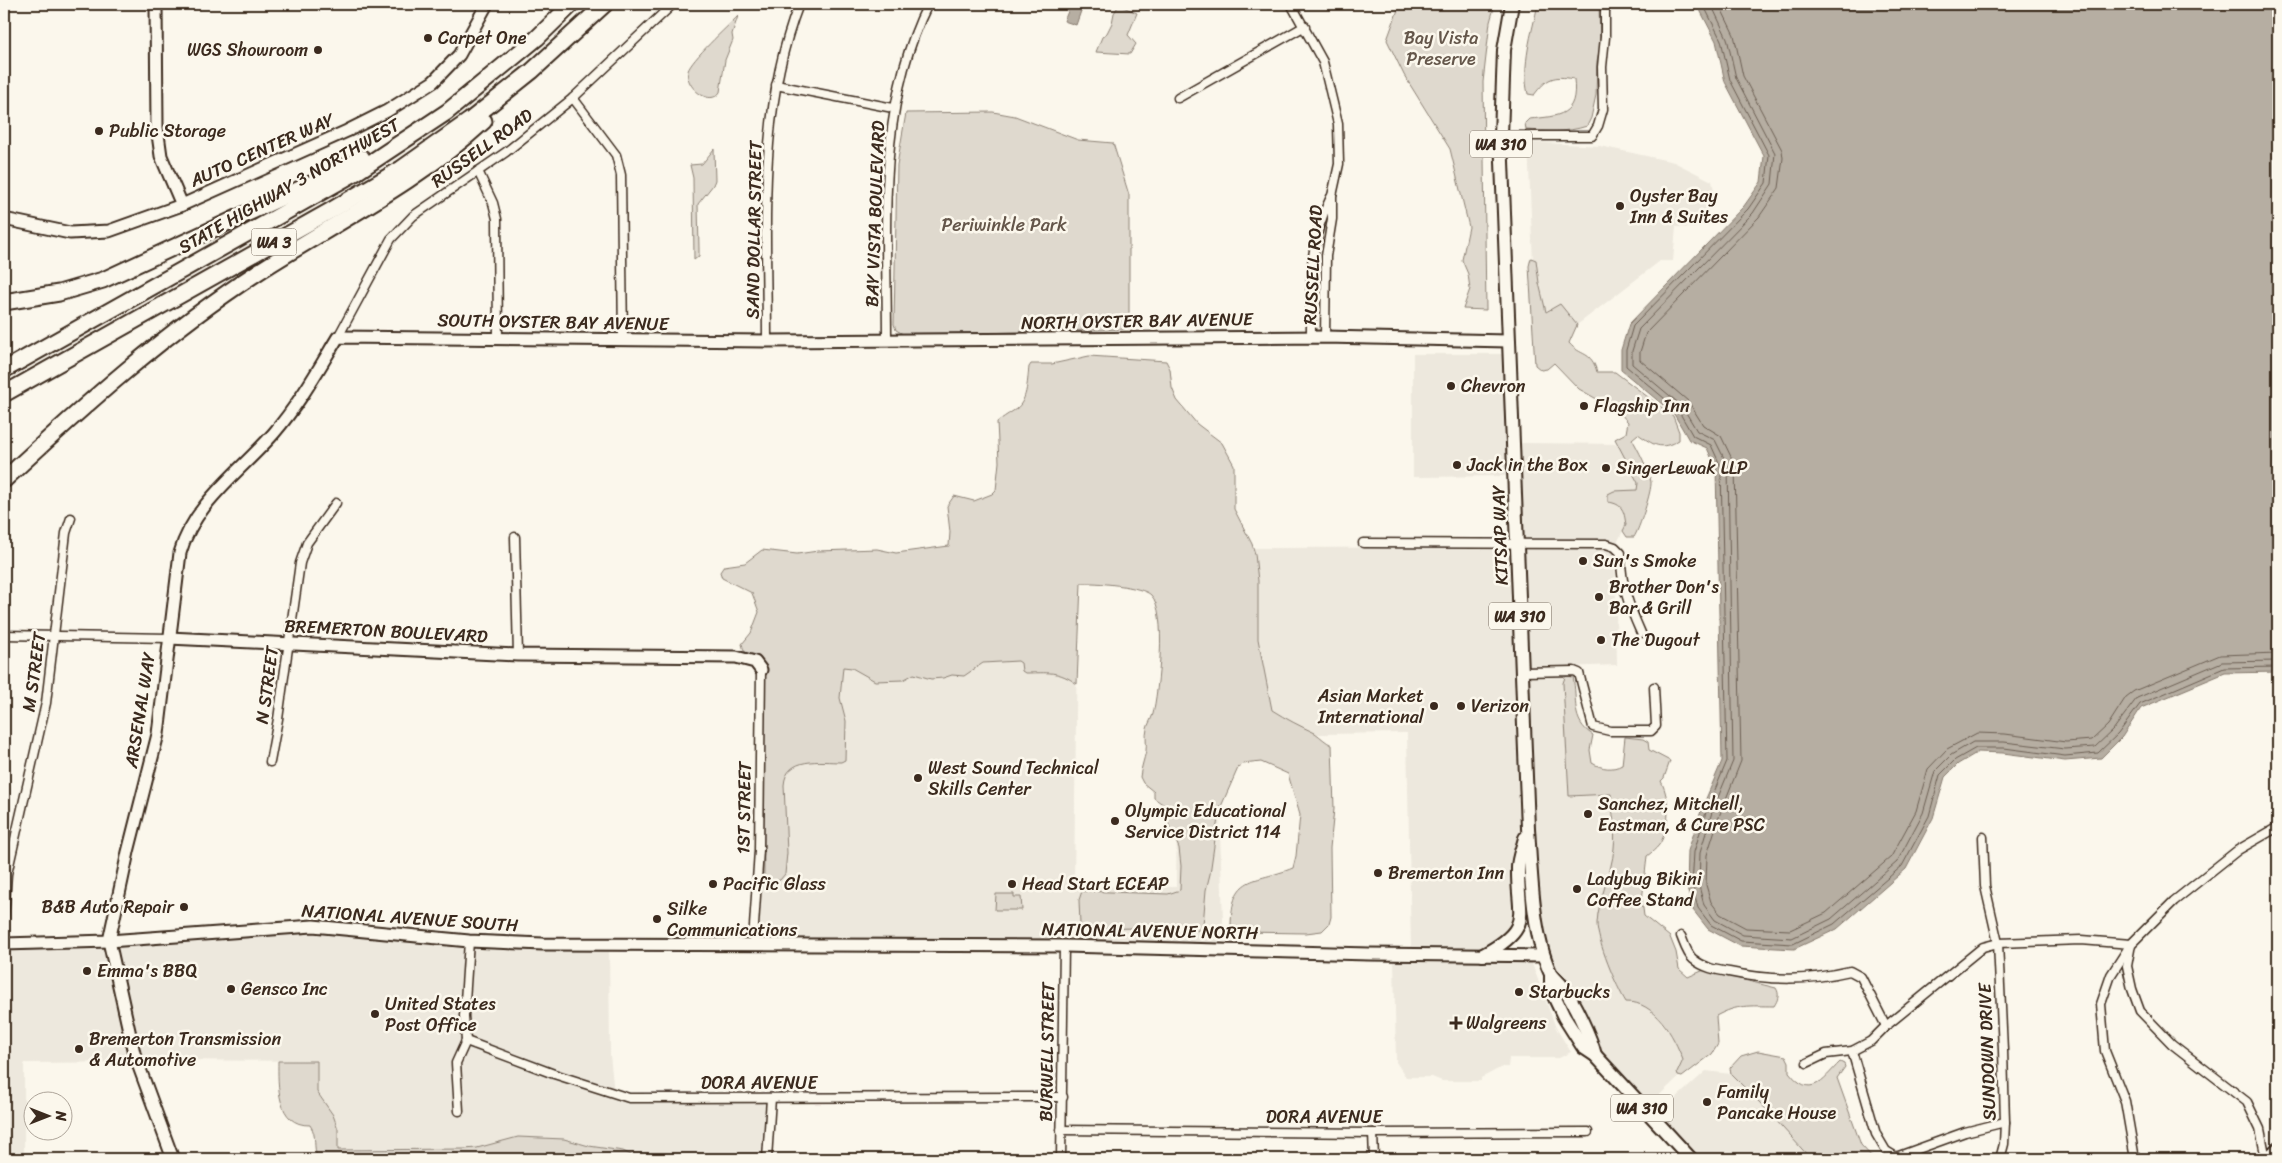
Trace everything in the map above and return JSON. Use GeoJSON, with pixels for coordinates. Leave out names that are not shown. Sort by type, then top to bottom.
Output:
{"type":"FeatureCollection","features":[{"type":"Feature","properties":{"kind":"highway","name":"STATE HIGHWAY 3 NORTHWEST"},"geometry":{"type":"LineString","coordinates":[[4,370],[355,173],[416,133],[476,88],[536,38],[572,4]]}},
{"type":"Feature","properties":{"kind":"highway","name":"WA 3"},"geometry":{"type":"LineString","coordinates":[[4,394],[330,211],[401,169],[469,121],[532,71],[605,4]]}},
{"type":"Feature","properties":{"kind":"highway"},"geometry":{"type":"LineString","coordinates":[[4,480],[150,350],[257,272],[365,207],[435,161],[502,104],[532,71]]}},
{"type":"Feature","properties":{"kind":"highway"},"geometry":{"type":"LineString","coordinates":[[4,302],[60,294],[129,270],[330,175],[379,148],[476,88]]}},
{"type":"Feature","properties":{"kind":"main road","name":"KITSAP WAY"},"geometry":{"type":"LineString","coordinates":[[1512,4],[1504,50],[1501,136],[1528,828],[1532,887],[1544,956],[1551,974],[1551,990],[1568,1024],[1583,1047],[1595,1055],[1691,1159]]}},
{"type":"Feature","properties":{"kind":"main road"},"geometry":{"type":"LineString","coordinates":[[1484,955],[1505,943],[1516,930],[1522,909],[1518,866],[1528,828]]}},
{"type":"Feature","properties":{"kind":"street"},"geometry":{"type":"LineString","coordinates":[[156,4],[158,137],[161,156],[182,205]]}},
{"type":"Feature","properties":{"kind":"street","name":"AUTO CENTER WAY"},"geometry":{"type":"LineString","coordinates":[[4,218],[70,233],[109,231],[182,205],[347,131],[387,111],[433,82],[459,55],[487,4]]}},
{"type":"Feature","properties":{"kind":"street","name":"RUSSELL ROAD"},"geometry":{"type":"LineString","coordinates":[[338,338],[391,239],[412,216],[506,152],[573,98],[673,4]]}},
{"type":"Feature","properties":{"kind":"street","name":"SAND DOLLAR STREET"},"geometry":{"type":"LineString","coordinates":[[767,341],[766,171],[776,85],[782,55],[800,4]]}},
{"type":"Feature","properties":{"kind":"street","name":"BAY VISTA BOULEVARD"},"geometry":{"type":"LineString","coordinates":[[887,341],[887,180],[893,108],[907,57],[928,4]]}},
{"type":"Feature","properties":{"kind":"street","name":"RUSSELL ROAD"},"geometry":{"type":"LineString","coordinates":[[1291,4],[1305,26],[1323,62],[1338,124],[1339,164],[1332,196],[1332,219],[1326,256],[1325,337]]}},
{"type":"Feature","properties":{"kind":"street"},"geometry":{"type":"LineString","coordinates":[[1501,136],[1592,136],[1598,126],[1603,108],[1602,67],[1605,37],[1605,4]]}},
{"type":"Feature","properties":{"kind":"street"},"geometry":{"type":"LineString","coordinates":[[1178,98],[1305,26]]}},
{"type":"Feature","properties":{"kind":"street"},"geometry":{"type":"LineString","coordinates":[[776,85],[893,108]]}},
{"type":"Feature","properties":{"kind":"street"},"geometry":{"type":"LineString","coordinates":[[573,98],[616,155],[621,175],[622,341]]}},
{"type":"Feature","properties":{"kind":"street"},"geometry":{"type":"LineString","coordinates":[[478,171],[493,203],[497,219],[498,338]]}},
{"type":"Feature","properties":{"kind":"street","name":"RUSSELL ROAD"},"geometry":{"type":"LineString","coordinates":[[1311,337],[1311,272],[1315,238],[1322,214],[1332,196]]}},
{"type":"Feature","properties":{"kind":"street","name":"NORTH OYSTER BAY AVENUE"},"geometry":{"type":"LineString","coordinates":[[767,341],[1311,337],[1508,340]]}},
{"type":"Feature","properties":{"kind":"street","name":"SOUTH OYSTER BAY AVENUE"},"geometry":{"type":"LineString","coordinates":[[338,338],[767,341]]}},
{"type":"Feature","properties":{"kind":"street","name":"ARSENAL WAY"},"geometry":{"type":"LineString","coordinates":[[173,1159],[134,1053],[109,941],[128,852],[158,734],[180,553],[185,535],[207,504],[273,434],[298,403],[338,338]]}},
{"type":"Feature","properties":{"kind":"street","name":"N STREET"},"geometry":{"type":"LineString","coordinates":[[270,762],[300,563],[307,543],[336,504]]}},
{"type":"Feature","properties":{"kind":"street","name":"M STREET"},"geometry":{"type":"LineString","coordinates":[[4,918],[7,874],[46,703],[66,533],[71,518]]}},
{"type":"Feature","properties":{"kind":"street"},"geometry":{"type":"LineString","coordinates":[[515,537],[518,655]]}},
{"type":"Feature","properties":{"kind":"street"},"geometry":{"type":"LineString","coordinates":[[1363,543],[1606,544],[1615,547],[1620,553],[1620,575],[1629,607],[1641,633]]}},
{"type":"Feature","properties":{"kind":"street","name":"BREMERTON BOULEVARD"},"geometry":{"type":"LineString","coordinates":[[4,635],[169,638],[518,655],[736,657],[755,662],[761,670]]}},
{"type":"Feature","properties":{"kind":"street","name":"1ST STREET"},"geometry":{"type":"LineString","coordinates":[[755,946],[754,926],[759,850],[761,670]]}},
{"type":"Feature","properties":{"kind":"street"},"geometry":{"type":"LineString","coordinates":[[1522,672],[1574,671],[1580,673],[1589,718],[1593,727],[1599,730],[1651,731],[1656,726],[1654,687]]}},
{"type":"Feature","properties":{"kind":"street"},"geometry":{"type":"LineString","coordinates":[[2134,1159],[2125,1101],[2105,1051],[2101,1004],[2111,975],[2131,944],[2181,896],[2238,850],[2278,827]]}},
{"type":"Feature","properties":{"kind":"street","name":"SUNDOWN DRIVE"},"geometry":{"type":"LineString","coordinates":[[1983,837],[1985,886],[1998,943],[2005,1122],[2004,1144],[2000,1159]]}},
{"type":"Feature","properties":{"kind":"street","name":"NATIONAL AVENUE SOUTH"},"geometry":{"type":"LineString","coordinates":[[4,944],[109,941],[313,926],[469,941],[755,946]]}},
{"type":"Feature","properties":{"kind":"street"},"geometry":{"type":"LineString","coordinates":[[1681,936],[1692,958],[1707,968],[1761,979],[1788,980],[1822,977],[1850,971],[1861,977],[1886,1026]]}},
{"type":"Feature","properties":{"kind":"street"},"geometry":{"type":"LineString","coordinates":[[1807,1062],[1826,1054],[1852,1051],[1871,1041],[1886,1026],[1983,947],[1998,943],[2081,940],[2131,944]]}},
{"type":"Feature","properties":{"kind":"street"},"geometry":{"type":"LineString","coordinates":[[459,1111],[456,1063],[466,1041],[464,1016],[469,941]]}},
{"type":"Feature","properties":{"kind":"street"},"geometry":{"type":"LineString","coordinates":[[2131,944],[2127,966],[2132,989],[2140,1011],[2172,1044],[2247,1102],[2260,1129],[2266,1159]]}},
{"type":"Feature","properties":{"kind":"street","name":"NATIONAL AVENUE NORTH"},"geometry":{"type":"LineString","coordinates":[[755,946],[1064,946],[1544,956]]}},
{"type":"Feature","properties":{"kind":"street","name":"BURWELL STREET"},"geometry":{"type":"LineString","coordinates":[[1061,1159],[1064,946]]}},
{"type":"Feature","properties":{"kind":"street","name":"DORA AVENUE"},"geometry":{"type":"LineString","coordinates":[[466,1041],[554,1074],[629,1098],[1063,1097]]}},
{"type":"Feature","properties":{"kind":"street"},"geometry":{"type":"LineString","coordinates":[[1852,1051],[1876,1134],[1886,1151],[1896,1157],[1966,1132],[2005,1122]]}},
{"type":"Feature","properties":{"kind":"street"},"geometry":{"type":"LineString","coordinates":[[766,1159],[771,1098]]}},
{"type":"Feature","properties":{"kind":"street","name":"DORA AVENUE"},"geometry":{"type":"LineString","coordinates":[[1061,1130],[1373,1133],[1588,1132]]}},
{"type":"Feature","properties":{"kind":"street"},"geometry":{"type":"LineString","coordinates":[[1373,1133],[1374,1159]]}},
{"type":"Feature","properties":{"kind":"street"},"geometry":{"type":"LineString","coordinates":[[2266,1159],[2278,1148]]}},
{"type":"Feature","properties":{"kind":"shaded area"},"geometry":{"type":"Polygon","coordinates":[[[1528,142],[1600,146],[1674,162],[1712,181],[1716,200],[1696,228],[1676,227],[1673,261],[1660,261],[1577,325],[1569,315],[1551,310],[1535,313],[1528,142]]]}},
{"type":"Feature","properties":{"kind":"shaded area"},"geometry":{"type":"Polygon","coordinates":[[[1413,354],[1507,354],[1513,476],[1413,477],[1413,354]]]}},
{"type":"Feature","properties":{"kind":"shaded area"},"geometry":{"type":"Polygon","coordinates":[[[1516,443],[1629,444],[1642,492],[1615,547],[1617,665],[1563,667],[1569,796],[1611,794],[1615,845],[1612,868],[1597,921],[1602,945],[1618,988],[1635,1001],[1650,1008],[1693,1063],[1645,1109],[1598,1054],[1552,973],[1533,877],[1516,443]]]}},
{"type":"Feature","properties":{"kind":"shaded area"},"geometry":{"type":"Polygon","coordinates":[[[1515,547],[1525,829],[1518,917],[1512,932],[1487,949],[1411,950],[1407,733],[1317,734],[1299,727],[1272,710],[1258,639],[1258,581],[1253,548],[1515,547]]]}},
{"type":"Feature","properties":{"kind":"shaded area","name":"West Sound Technical Skills Center"},"geometry":{"type":"Polygon","coordinates":[[[765,554],[1078,554],[1074,886],[1176,887],[1178,746],[1217,744],[1224,950],[755,946],[765,554]]]}},
{"type":"Feature","properties":{"kind":"shaded area"},"geometry":{"type":"Polygon","coordinates":[[[266,928],[609,944],[610,1055],[614,1093],[626,1097],[771,1098],[766,1159],[639,1159],[623,1151],[589,1146],[564,1139],[464,1149],[338,1150],[338,1129],[333,1116],[317,1092],[317,1061],[154,1060],[137,1062],[24,1063],[22,1140],[24,1140],[24,1152],[4,1153],[4,944],[106,945],[119,981],[117,946],[266,928]]]}},
{"type":"Feature","properties":{"kind":"shaded area"},"geometry":{"type":"Polygon","coordinates":[[[1394,958],[1531,961],[1556,1028],[1571,1052],[1559,1058],[1509,1058],[1508,1067],[1502,1067],[1481,1078],[1481,1081],[1442,1081],[1432,1077],[1406,1077],[1396,1062],[1394,958]]]}},
{"type":"Feature","properties":{"kind":"shaded area"},"geometry":{"type":"Polygon","coordinates":[[[1706,1071],[1731,1074],[1811,1159],[1695,1159],[1655,1117],[1706,1071]]]}},
{"type":"Feature","properties":{"kind":"green space","name":"Bay Vista Preserve"},"geometry":{"type":"Polygon","coordinates":[[[1400,4],[1495,4],[1490,22],[1483,82],[1486,310],[1463,309],[1470,289],[1468,274],[1462,260],[1469,227],[1450,149],[1404,75],[1387,40],[1400,4]]]}},
{"type":"Feature","properties":{"kind":"green space"},"geometry":{"type":"Polygon","coordinates":[[[1538,4],[1599,4],[1600,47],[1597,61],[1596,95],[1591,118],[1587,126],[1564,131],[1526,130],[1525,123],[1529,119],[1550,117],[1565,112],[1573,100],[1574,91],[1574,79],[1561,77],[1547,81],[1534,95],[1528,94],[1526,83],[1527,61],[1530,37],[1538,4]]]}},
{"type":"Feature","properties":{"kind":"green space"},"geometry":{"type":"Polygon","coordinates":[[[1119,5],[1137,13],[1128,35],[1136,44],[1130,54],[1096,52],[1102,37],[1107,33],[1112,23],[1114,13],[1119,5]]]}},
{"type":"Feature","properties":{"kind":"green space"},"geometry":{"type":"Polygon","coordinates":[[[738,16],[732,34],[733,40],[725,60],[720,92],[710,98],[704,96],[690,83],[688,71],[702,52],[738,16]]]}},
{"type":"Feature","properties":{"kind":"green space","name":"Periwinkle Park"},"geometry":{"type":"Polygon","coordinates":[[[993,112],[1015,116],[1078,140],[1113,143],[1129,195],[1129,329],[905,335],[896,330],[894,324],[897,165],[906,113],[993,112]]]}},
{"type":"Feature","properties":{"kind":"green space"},"geometry":{"type":"Polygon","coordinates":[[[714,149],[715,180],[698,204],[699,256],[694,260],[693,178],[690,165],[702,164],[714,149]]]}},
{"type":"Feature","properties":{"kind":"green space"},"geometry":{"type":"Polygon","coordinates":[[[1531,258],[1536,260],[1546,312],[1560,304],[1577,325],[1569,343],[1592,360],[1597,372],[1615,372],[1673,416],[1679,432],[1679,440],[1662,446],[1653,444],[1638,434],[1632,439],[1651,482],[1645,510],[1634,537],[1627,537],[1623,531],[1626,525],[1620,506],[1608,502],[1608,494],[1614,491],[1637,490],[1638,483],[1615,439],[1626,433],[1628,422],[1618,411],[1579,389],[1554,363],[1547,369],[1541,370],[1535,365],[1529,266],[1531,258]]]}},
{"type":"Feature","properties":{"kind":"green space"},"geometry":{"type":"Polygon","coordinates":[[[1089,356],[1166,361],[1170,369],[1172,388],[1177,400],[1197,424],[1222,443],[1234,465],[1234,509],[1252,544],[1255,554],[1258,581],[1258,639],[1272,710],[1315,733],[1332,745],[1334,809],[1330,848],[1331,917],[1329,924],[1322,931],[1306,933],[1242,932],[1231,926],[1235,897],[1241,889],[1247,883],[1256,879],[1293,868],[1296,856],[1300,815],[1288,774],[1261,762],[1243,764],[1238,768],[1219,811],[1206,890],[1203,925],[1199,930],[1182,933],[1134,928],[1099,929],[1084,928],[1080,924],[1079,900],[1082,891],[1168,894],[1180,890],[1181,866],[1179,848],[1164,814],[1164,805],[1154,798],[1154,792],[1143,783],[1140,777],[1146,751],[1146,732],[1153,714],[1159,671],[1160,634],[1156,604],[1151,595],[1138,589],[1096,583],[1081,583],[1077,684],[1058,674],[1025,673],[1022,671],[1021,663],[1018,661],[983,663],[964,676],[952,675],[931,679],[914,674],[903,680],[875,681],[852,668],[843,667],[840,698],[846,721],[845,760],[841,762],[815,762],[798,765],[791,769],[786,776],[784,785],[787,853],[785,874],[780,880],[771,882],[764,877],[763,742],[765,673],[756,658],[744,651],[742,644],[751,633],[759,612],[752,593],[722,578],[720,572],[724,566],[745,563],[762,550],[797,554],[818,551],[877,549],[896,553],[949,546],[950,532],[947,506],[954,496],[974,501],[992,494],[996,490],[999,462],[997,422],[1022,403],[1031,364],[1052,364],[1089,356]]]}},
{"type":"Feature","properties":{"kind":"green space"},"geometry":{"type":"Polygon","coordinates":[[[1565,677],[1573,677],[1578,717],[1586,729],[1593,735],[1590,750],[1592,763],[1607,768],[1615,768],[1622,765],[1625,737],[1643,739],[1648,742],[1649,750],[1670,761],[1664,778],[1661,781],[1666,796],[1668,813],[1666,830],[1659,845],[1647,856],[1642,901],[1644,916],[1670,937],[1676,952],[1679,969],[1688,977],[1704,970],[1776,988],[1778,992],[1774,1006],[1751,1006],[1731,1009],[1716,1016],[1718,1044],[1712,1054],[1682,1077],[1678,1076],[1677,1073],[1683,1060],[1669,1031],[1646,1007],[1626,1002],[1612,975],[1600,941],[1597,923],[1598,914],[1613,857],[1614,828],[1611,794],[1569,796],[1563,683],[1565,677]]]}},
{"type":"Feature","properties":{"kind":"green space"},"geometry":{"type":"Polygon","coordinates":[[[996,894],[1014,894],[1014,897],[1021,897],[1022,910],[995,910],[996,894]]]}},
{"type":"Feature","properties":{"kind":"green space"},"geometry":{"type":"Polygon","coordinates":[[[1758,1051],[1786,1056],[1789,1062],[1789,1072],[1804,1085],[1810,1086],[1822,1080],[1840,1062],[1844,1064],[1845,1067],[1837,1078],[1861,1145],[1874,1159],[1811,1159],[1731,1074],[1730,1068],[1741,1056],[1758,1051]]]}},
{"type":"Feature","properties":{"kind":"green space"},"geometry":{"type":"Polygon","coordinates":[[[278,1061],[317,1061],[317,1092],[333,1115],[338,1129],[338,1150],[464,1149],[477,1148],[518,1137],[564,1139],[589,1146],[623,1151],[639,1159],[318,1159],[315,1150],[314,1134],[310,1125],[291,1119],[281,1102],[278,1061]]]}},
{"type":"Feature","properties":{"kind":"water"},"geometry":{"type":"Polygon","coordinates":[[[1071,4],[1082,8],[1076,25],[1064,21],[1071,4]]]}},
{"type":"Feature","properties":{"kind":"water"},"geometry":{"type":"Polygon","coordinates":[[[1701,4],[2278,4],[2278,672],[2225,673],[2141,708],[2122,737],[2101,758],[2065,761],[2003,753],[1978,752],[1958,764],[1945,777],[1933,818],[1906,869],[1837,929],[1794,949],[1740,946],[1708,929],[1693,910],[1687,887],[1688,851],[1702,808],[1722,761],[1716,468],[1707,448],[1689,440],[1674,414],[1621,370],[1621,350],[1629,324],[1744,206],[1761,182],[1764,156],[1725,82],[1716,41],[1699,8],[1701,4]]]}},
{"type":"Feature","properties":{"kind":"place","name":"Carpet One"},"geometry":{"type":"Point","coordinates":[428,38]}},
{"type":"Feature","properties":{"kind":"place","name":"WGS Showroom"},"geometry":{"type":"Point","coordinates":[318,50]}},
{"type":"Feature","properties":{"kind":"place","name":"Public Storage"},"geometry":{"type":"Point","coordinates":[99,131]}},
{"type":"Feature","properties":{"kind":"place","name":"Oyster Bay Inn & Suites"},"geometry":{"type":"Point","coordinates":[1620,206]}},
{"type":"Feature","properties":{"kind":"place","name":"Chevron"},"geometry":{"type":"Point","coordinates":[1451,386]}},
{"type":"Feature","properties":{"kind":"place","name":"Flagship Inn"},"geometry":{"type":"Point","coordinates":[1584,406]}},
{"type":"Feature","properties":{"kind":"place","name":"Jack in the Box"},"geometry":{"type":"Point","coordinates":[1457,465]}},
{"type":"Feature","properties":{"kind":"place","name":"SingerLewak LLP"},"geometry":{"type":"Point","coordinates":[1606,468]}},
{"type":"Feature","properties":{"kind":"place","name":"Sun's Smoke"},"geometry":{"type":"Point","coordinates":[1583,561]}},
{"type":"Feature","properties":{"kind":"place","name":"Brother Don's Bar & Grill"},"geometry":{"type":"Point","coordinates":[1599,597]}},
{"type":"Feature","properties":{"kind":"place","name":"The Dugout"},"geometry":{"type":"Point","coordinates":[1601,640]}},
{"type":"Feature","properties":{"kind":"place","name":"Asian Market International"},"geometry":{"type":"Point","coordinates":[1434,706]}},
{"type":"Feature","properties":{"kind":"place","name":"Verizon"},"geometry":{"type":"Point","coordinates":[1461,706]}},
{"type":"Feature","properties":{"kind":"place","name":"West Sound Technical Skills Center"},"geometry":{"type":"Point","coordinates":[918,778]}},
{"type":"Feature","properties":{"kind":"place","name":"Sanchez, Mitchell, Eastman, & Cure PSC"},"geometry":{"type":"Point","coordinates":[1588,814]}},
{"type":"Feature","properties":{"kind":"place","name":"Olympic Educational Service District 114"},"geometry":{"type":"Point","coordinates":[1115,821]}},
{"type":"Feature","properties":{"kind":"place","name":"Bremerton Inn"},"geometry":{"type":"Point","coordinates":[1378,873]}},
{"type":"Feature","properties":{"kind":"place","name":"Pacific Glass"},"geometry":{"type":"Point","coordinates":[713,884]}},
{"type":"Feature","properties":{"kind":"place","name":"Head Start ECEAP"},"geometry":{"type":"Point","coordinates":[1012,884]}},
{"type":"Feature","properties":{"kind":"place","name":"Ladybug Bikini Coffee Stand"},"geometry":{"type":"Point","coordinates":[1577,889]}},
{"type":"Feature","properties":{"kind":"place","name":"B&B Auto Repair"},"geometry":{"type":"Point","coordinates":[184,907]}},
{"type":"Feature","properties":{"kind":"place","name":"Silke Communications"},"geometry":{"type":"Point","coordinates":[657,919]}},
{"type":"Feature","properties":{"kind":"place","name":"Emma's BBQ"},"geometry":{"type":"Point","coordinates":[87,971]}},
{"type":"Feature","properties":{"kind":"place","name":"Gensco Inc"},"geometry":{"type":"Point","coordinates":[231,989]}},
{"type":"Feature","properties":{"kind":"place","name":"Starbucks"},"geometry":{"type":"Point","coordinates":[1519,992]}},
{"type":"Feature","properties":{"kind":"place","name":"United States Post Office"},"geometry":{"type":"Point","coordinates":[375,1014]}},
{"type":"Feature","properties":{"kind":"place","name":"Walgreens"},"geometry":{"type":"Point","coordinates":[1456,1023]}},
{"type":"Feature","properties":{"kind":"place","name":"Bremerton Transmission & Automotive"},"geometry":{"type":"Point","coordinates":[79,1049]}},
{"type":"Feature","properties":{"kind":"place","name":"Family Pancake House"},"geometry":{"type":"Point","coordinates":[1707,1102]}}]}
